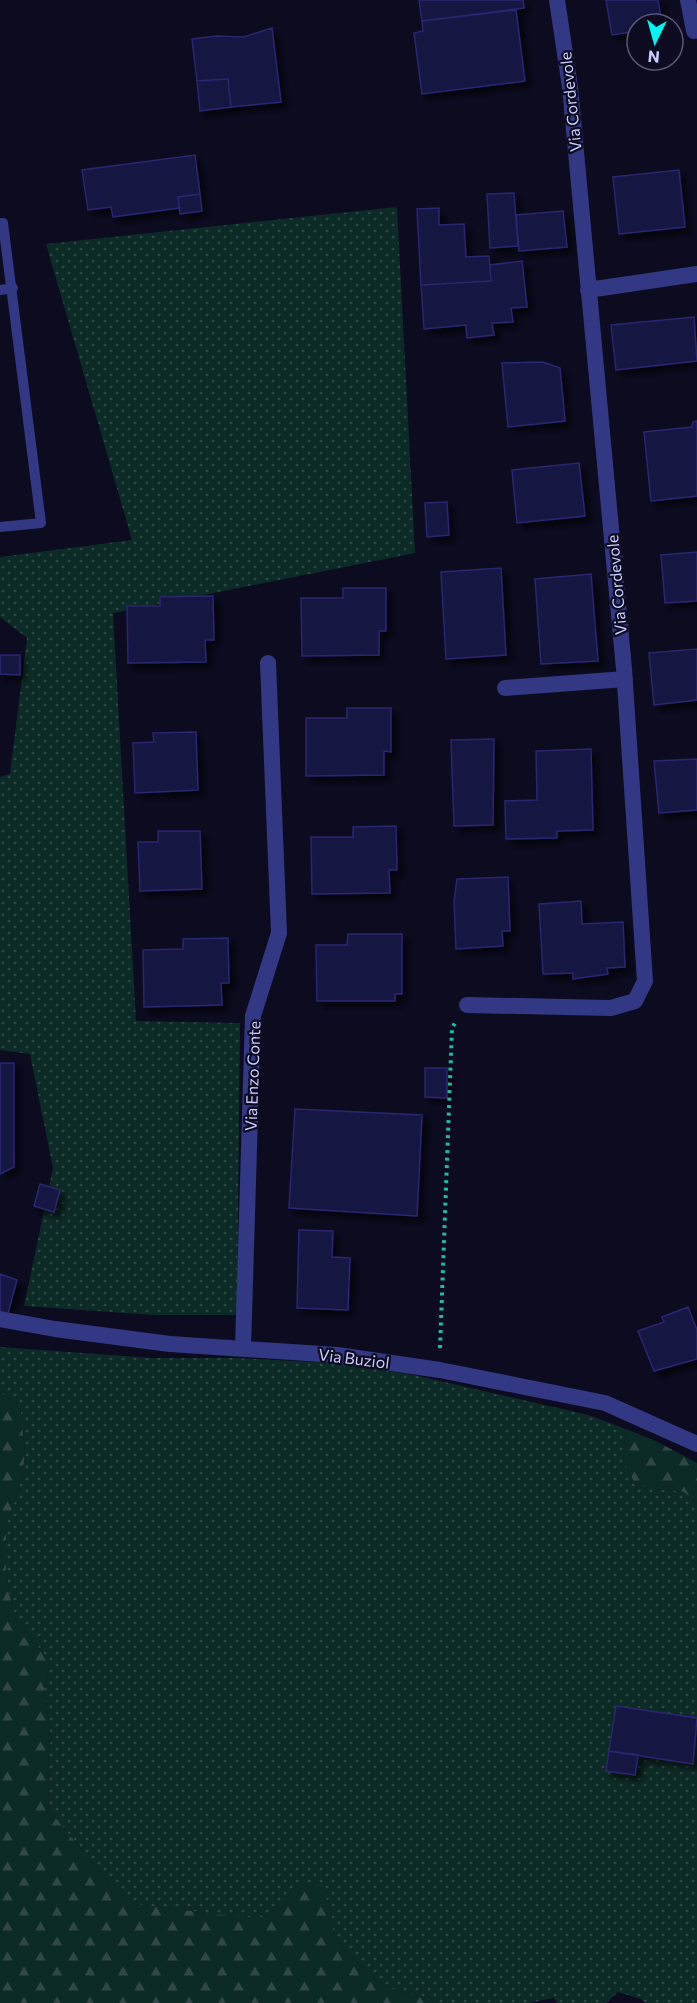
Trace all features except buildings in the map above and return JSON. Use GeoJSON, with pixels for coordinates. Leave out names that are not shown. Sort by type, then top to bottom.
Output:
{"type":"FeatureCollection","features":[{"type":"Feature","properties":{"kind":"street","name":"Via Cordevole"},"geometry":{"type":"LineString","coordinates":[[467,1005],[611,1008],[636,1001],[645,981],[625,679],[570,87],[557,0]]}},
{"type":"Feature","properties":{"kind":"street"},"geometry":{"type":"LineString","coordinates":[[688,0],[694,31]]}},
{"type":"Feature","properties":{"kind":"street"},"geometry":{"type":"LineString","coordinates":[[588,290],[697,274]]}},
{"type":"Feature","properties":{"kind":"street","name":"Via Enzo Conte"},"geometry":{"type":"LineString","coordinates":[[243,1348],[253,1016],[279,933],[268,663]]}},
{"type":"Feature","properties":{"kind":"street"},"geometry":{"type":"LineString","coordinates":[[505,688],[625,679]]}},
{"type":"Feature","properties":{"kind":"street","name":"Via Buziol"},"geometry":{"type":"LineString","coordinates":[[0,1319],[55,1329],[170,1344],[337,1355],[440,1370],[605,1403],[697,1444]]}},
{"type":"Feature","properties":{"kind":"lane"},"geometry":{"type":"LineString","coordinates":[[0,223],[3,223],[13,288],[41,522],[0,527]]}},
{"type":"Feature","properties":{"kind":"lane"},"geometry":{"type":"LineString","coordinates":[[0,290],[13,288]]}},
{"type":"Feature","properties":{"kind":"path"},"geometry":{"type":"LineString","coordinates":[[440,1370],[452,1028],[467,1005]]}},
{"type":"Feature","properties":{"kind":"green space"},"geometry":{"type":"Polygon","coordinates":[[[397,207],[415,553],[113,613],[136,1021],[240,1023],[237,1315],[154,1315],[24,1306],[53,1168],[30,1054],[0,1050],[0,777],[10,774],[27,638],[0,617],[0,557],[132,540],[46,244],[397,207]]]}},
{"type":"Feature","properties":{"kind":"green space"},"geometry":{"type":"Polygon","coordinates":[[[0,1347],[152,1358],[236,1358],[336,1363],[414,1375],[588,1415],[626,1429],[623,1460],[634,1482],[657,1489],[684,1492],[697,1503],[697,2003],[646,2003],[641,1999],[618,1992],[606,2003],[557,2003],[554,1998],[528,2003],[438,2003],[387,1987],[349,1955],[334,1936],[330,1911],[299,1883],[283,1902],[264,1917],[240,1917],[134,1904],[112,1887],[49,1810],[48,1761],[51,1737],[44,1688],[50,1664],[17,1622],[6,1573],[6,1524],[22,1477],[25,1454],[20,1405],[0,1393],[0,1347]]]}},
{"type":"Feature","properties":{"kind":"green space"},"geometry":{"type":"Polygon","coordinates":[[[0,1393],[20,1405],[25,1454],[22,1477],[6,1524],[6,1573],[17,1622],[50,1664],[44,1688],[51,1737],[48,1761],[49,1810],[112,1887],[134,1904],[240,1917],[264,1917],[283,1902],[299,1883],[323,1886],[334,1936],[349,1955],[387,1987],[438,2003],[0,2003],[0,1393]]]}},
{"type":"Feature","properties":{"kind":"green space"},"geometry":{"type":"Polygon","coordinates":[[[626,1429],[656,1441],[697,1463],[697,1503],[684,1492],[657,1489],[634,1482],[623,1460],[626,1429]]]}}]}
